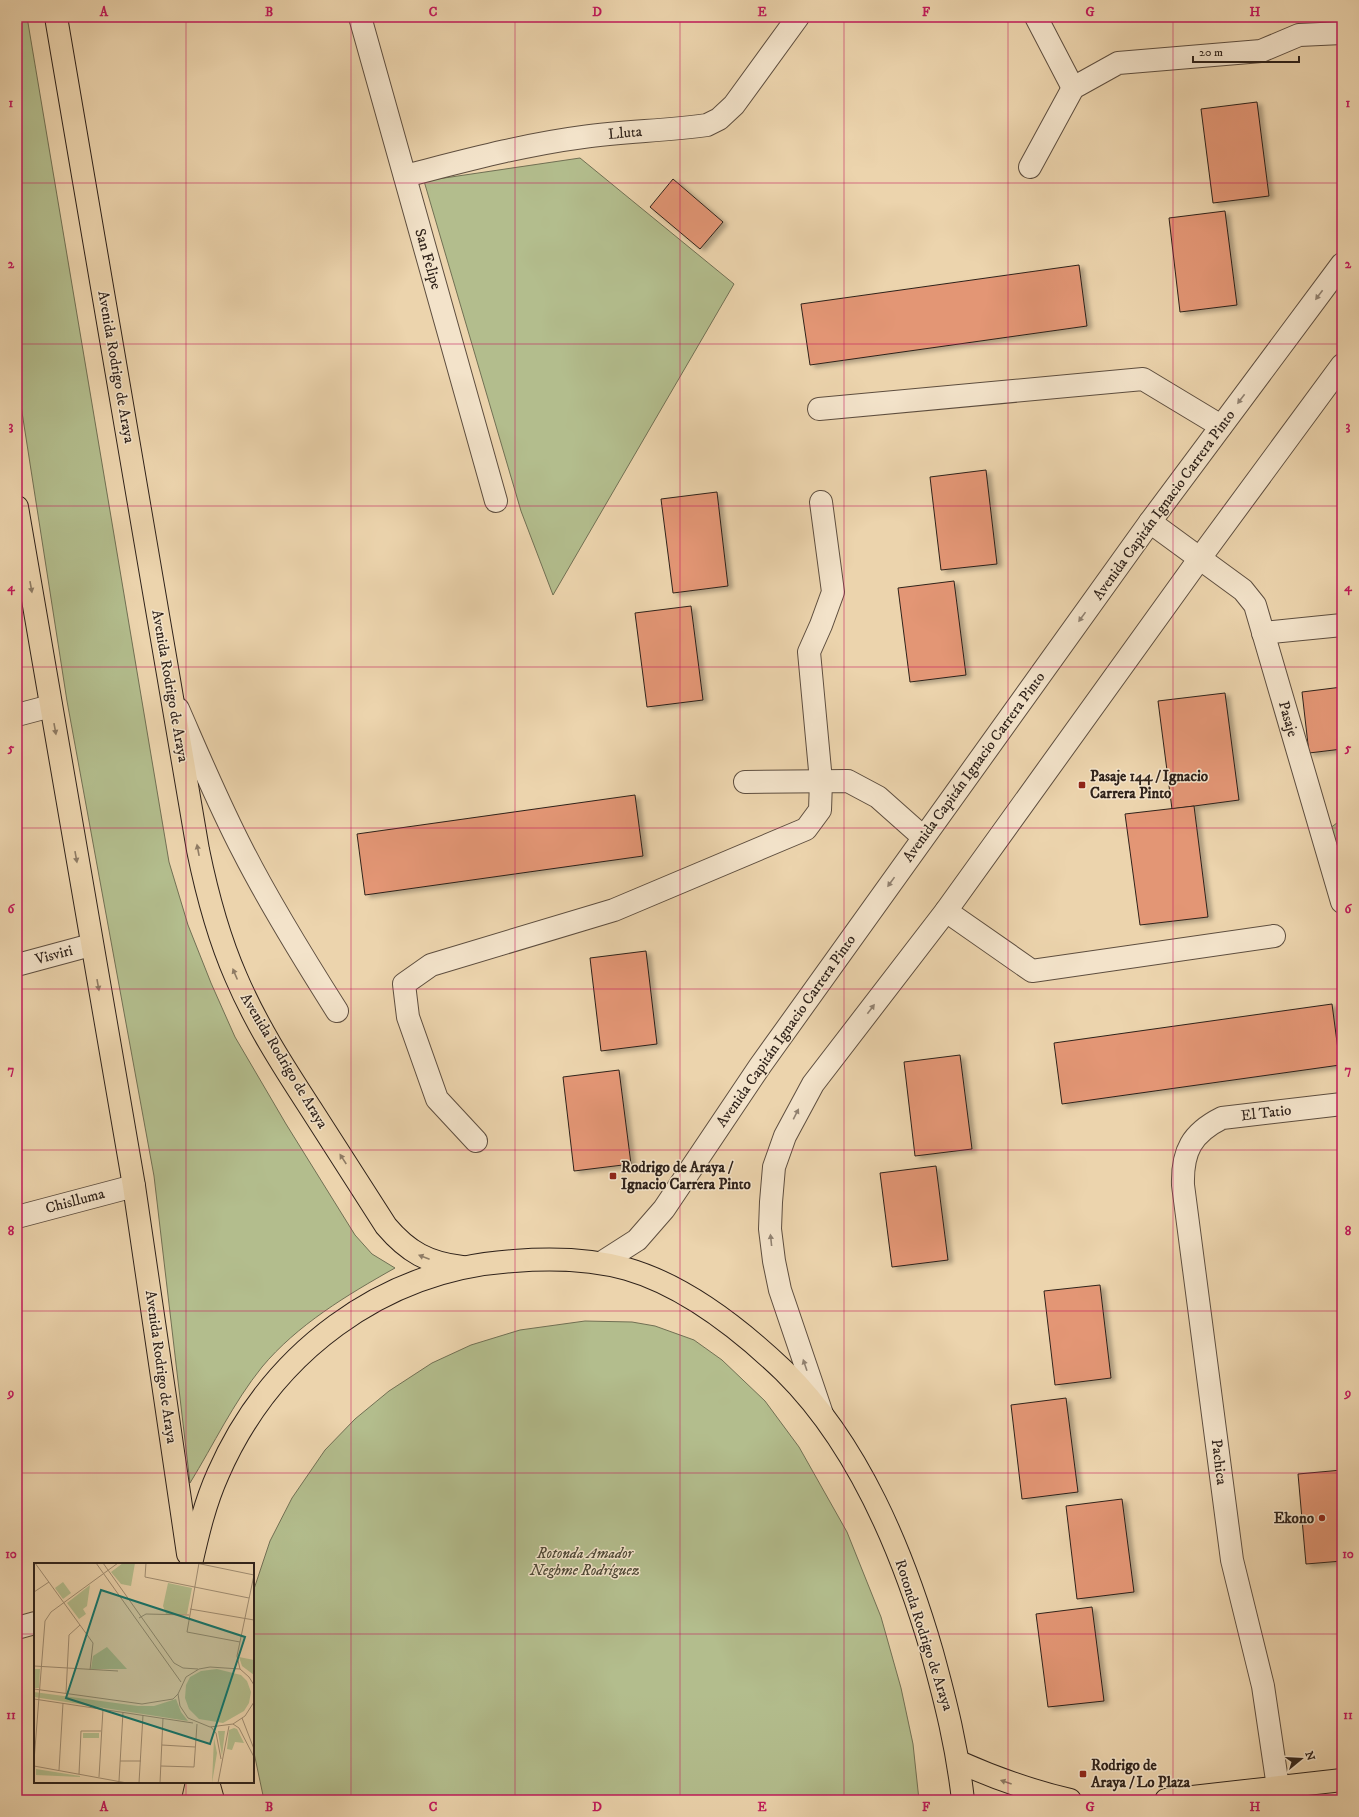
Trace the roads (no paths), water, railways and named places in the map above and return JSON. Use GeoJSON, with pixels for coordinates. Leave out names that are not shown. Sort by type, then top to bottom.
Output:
{"type":"FeatureCollection","features":[{"type":"Feature","properties":{"kind":"main road","name":"Avenida Rodrigo de Araya"},"geometry":{"type":"LineString","coordinates":[[56,17],[198,850],[207,894],[222,943],[236,978],[258,1022],[284,1068],[390,1231],[399,1242],[417,1254],[443,1265],[462,1267]]}},
{"type":"Feature","properties":{"kind":"main road","name":"Avenida Rodrigo de Araya"},"geometry":{"type":"LineString","coordinates":[[17,507],[91,945],[134,1186],[190,1563]]}},
{"type":"Feature","properties":{"kind":"main road","name":"Rotonda Rodrigo de Araya"},"geometry":{"type":"LineString","coordinates":[[190,1563],[201,1519],[218,1473],[257,1406],[277,1379],[331,1328],[366,1305],[403,1286],[462,1267],[498,1262],[538,1259],[601,1263],[627,1269],[654,1279],[681,1292],[731,1326],[785,1372],[822,1415],[867,1487],[888,1529],[907,1575],[922,1620],[947,1707],[959,1762],[963,1800]]}},
{"type":"Feature","properties":{"kind":"main road"},"geometry":{"type":"LineString","coordinates":[[959,1762],[994,1778],[1070,1800]]}},
{"type":"Feature","properties":{"kind":"main road"},"geometry":{"type":"LineString","coordinates":[[1166,1800],[1342,1780]]}},
{"type":"Feature","properties":{"kind":"main road"},"geometry":{"type":"LineString","coordinates":[[193,1800],[197,1783]]}},
{"type":"Feature","properties":{"kind":"main road"},"geometry":{"type":"LineString","coordinates":[[208,1783],[213,1800]]}},
{"type":"Feature","properties":{"kind":"street","name":"San Felipe"},"geometry":{"type":"LineString","coordinates":[[360,17],[496,500]]}},
{"type":"Feature","properties":{"kind":"street","name":"Lluta"},"geometry":{"type":"LineString","coordinates":[[405,176],[488,154],[549,142],[585,136],[707,125],[719,119],[734,105],[798,17]]}},
{"type":"Feature","properties":{"kind":"street"},"geometry":{"type":"LineString","coordinates":[[1036,17],[1073,88]]}},
{"type":"Feature","properties":{"kind":"street"},"geometry":{"type":"LineString","coordinates":[[1030,167],[1073,88],[1118,63],[1261,51],[1299,35],[1342,33]]}},
{"type":"Feature","properties":{"kind":"street","name":"Avenida Capitán Ignacio Carrera Pinto"},"geometry":{"type":"LineString","coordinates":[[601,1263],[620,1253],[637,1240],[664,1209],[760,1066],[923,837],[1150,522],[1342,264]]}},
{"type":"Feature","properties":{"kind":"street"},"geometry":{"type":"LineString","coordinates":[[822,1415],[780,1290],[774,1261],[770,1229],[770,1202],[774,1167],[785,1136],[813,1084],[946,911],[1200,558],[1342,365]]}},
{"type":"Feature","properties":{"kind":"street"},"geometry":{"type":"LineString","coordinates":[[820,409],[1143,379],[1221,426]]}},
{"type":"Feature","properties":{"kind":"street"},"geometry":{"type":"LineString","coordinates":[[476,1141],[437,1099],[408,1017],[404,984],[431,965],[614,910],[806,829],[820,810],[821,781],[808,652],[821,625],[833,592],[821,502]]}},
{"type":"Feature","properties":{"kind":"street","name":"Pasaje"},"geometry":{"type":"LineString","coordinates":[[1150,522],[1243,590],[1255,605],[1342,902]]}},
{"type":"Feature","properties":{"kind":"street"},"geometry":{"type":"LineString","coordinates":[[1263,633],[1342,625]]}},
{"type":"Feature","properties":{"kind":"street"},"geometry":{"type":"LineString","coordinates":[[170,690],[205,772],[243,852],[288,933],[337,1011]]}},
{"type":"Feature","properties":{"kind":"street"},"geometry":{"type":"LineString","coordinates":[[17,715],[51,706]]}},
{"type":"Feature","properties":{"kind":"street"},"geometry":{"type":"LineString","coordinates":[[745,782],[848,781],[878,797],[923,837]]}},
{"type":"Feature","properties":{"kind":"street"},"geometry":{"type":"LineString","coordinates":[[946,911],[1032,971],[1274,936]]}},
{"type":"Feature","properties":{"kind":"street","name":"Visviri"},"geometry":{"type":"LineString","coordinates":[[17,964],[91,945]]}},
{"type":"Feature","properties":{"kind":"street","name":"El Tatio"},"geometry":{"type":"LineString","coordinates":[[1195,1137],[1207,1126],[1222,1118],[1342,1104]]}},
{"type":"Feature","properties":{"kind":"street","name":"Pachica"},"geometry":{"type":"LineString","coordinates":[[1195,1137],[1187,1151],[1183,1168],[1184,1192],[1232,1560],[1263,1686],[1278,1787]]}},
{"type":"Feature","properties":{"kind":"street","name":"Chislluma"},"geometry":{"type":"LineString","coordinates":[[17,1217],[134,1186]]}},
{"type":"Feature","properties":{"kind":"street"},"geometry":{"type":"LineString","coordinates":[[17,1628],[34,1623]]}},
{"type":"Feature","properties":{"kind":"place","name":"Pasaje 144 / Ignacio Carrera Pinto"},"geometry":{"type":"Point","coordinates":[1082,785]}},
{"type":"Feature","properties":{"kind":"place","name":"Rodrigo de Araya / Ignacio Carrera Pinto"},"geometry":{"type":"Point","coordinates":[613,1176]}},
{"type":"Feature","properties":{"kind":"place","name":"Ekono"},"geometry":{"type":"Point","coordinates":[1322,1518]}},
{"type":"Feature","properties":{"kind":"place","name":"Rodrigo de Araya / Lo Plaza"},"geometry":{"type":"Point","coordinates":[1083,1774]}},
{"type":"Feature","properties":{"kind":"park label","name":"Rotonda Amador Neghme Rodríguez"},"geometry":{"type":"Point","coordinates":[585,1562]}}]}
